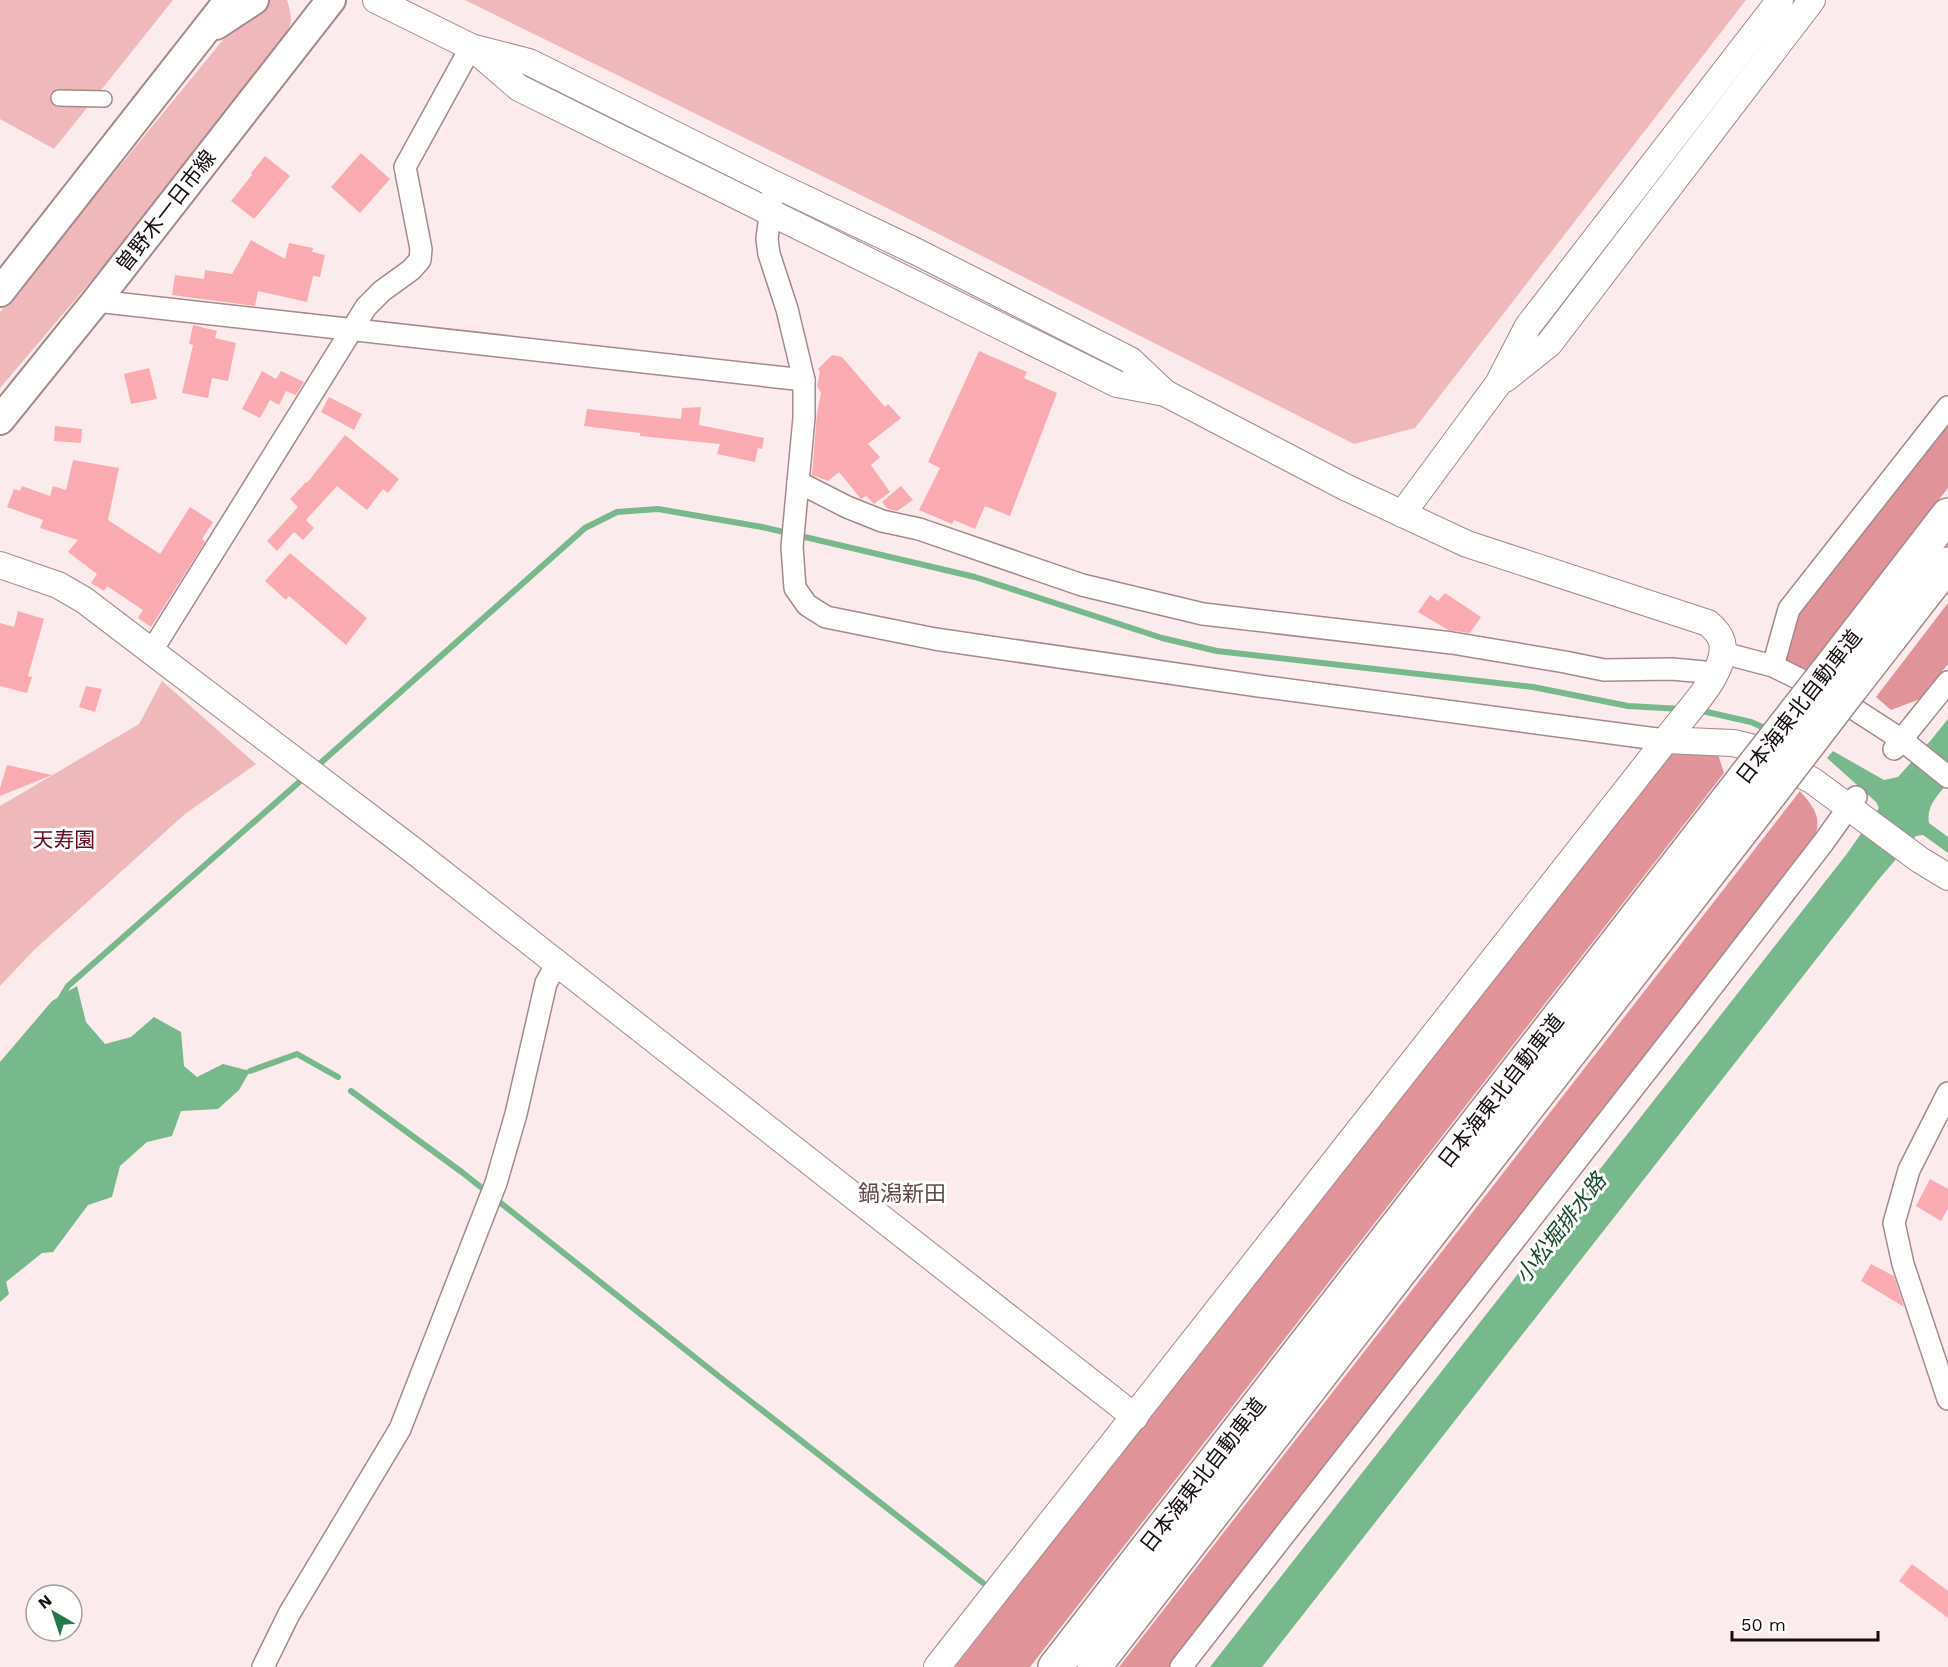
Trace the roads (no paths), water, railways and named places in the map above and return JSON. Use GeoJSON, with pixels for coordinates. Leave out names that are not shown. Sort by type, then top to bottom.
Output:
{"type":"FeatureCollection","features":[{"type":"Feature","properties":{"kind":"highway","name":"日本海東北自動車道"},"geometry":{"type":"LineString","coordinates":[[1094,1667],[1839,680],[1948,515]]}},
{"type":"Feature","properties":{"kind":"highway","name":"日本海東北自動車道"},"geometry":{"type":"LineString","coordinates":[[1839,680],[1948,564]]}},
{"type":"Feature","properties":{"kind":"highway","name":"日本海東北自動車道"},"geometry":{"type":"LineString","coordinates":[[1055,1667],[1757,786]]}},
{"type":"Feature","properties":{"kind":"main road"},"geometry":{"type":"LineString","coordinates":[[0,292],[229,0]]}},
{"type":"Feature","properties":{"kind":"main road"},"geometry":{"type":"LineString","coordinates":[[204,32],[254,0]]}},
{"type":"Feature","properties":{"kind":"main road","name":"曽野木一日市線"},"geometry":{"type":"LineString","coordinates":[[0,420],[331,0]]}},
{"type":"Feature","properties":{"kind":"street"},"geometry":{"type":"LineString","coordinates":[[376,0],[471,47],[530,62],[774,184],[915,251],[1130,360],[1165,393],[1345,487],[1467,544],[1708,623],[1722,640],[1716,670],[1670,733],[937,1667]]}},
{"type":"Feature","properties":{"kind":"street"},"geometry":{"type":"LineString","coordinates":[[1402,514],[1498,384],[1528,326],[1780,0]]}},
{"type":"Feature","properties":{"kind":"street"},"geometry":{"type":"LineString","coordinates":[[1498,384],[1549,344],[1812,0]]}},
{"type":"Feature","properties":{"kind":"street"},"geometry":{"type":"LineString","coordinates":[[471,47],[519,88],[1117,384],[1165,393]]}},
{"type":"Feature","properties":{"kind":"street"},"geometry":{"type":"LineString","coordinates":[[151,652],[366,307],[420,260],[421,249],[405,167],[471,47]]}},
{"type":"Feature","properties":{"kind":"street"},"geometry":{"type":"LineString","coordinates":[[59,98],[104,99]]}},
{"type":"Feature","properties":{"kind":"street"},"geometry":{"type":"LineString","coordinates":[[774,184],[767,238],[769,254],[787,309],[804,380],[804,418],[792,547],[795,588],[807,605],[826,617],[970,645],[1260,686],[1670,733],[1733,743],[1750,747],[1813,780],[1855,806],[1910,852],[1948,877]]}},
{"type":"Feature","properties":{"kind":"street"},"geometry":{"type":"LineString","coordinates":[[96,301],[804,380]]}},
{"type":"Feature","properties":{"kind":"street"},"geometry":{"type":"LineString","coordinates":[[1773,666],[1789,609],[1948,406]]}},
{"type":"Feature","properties":{"kind":"street"},"geometry":{"type":"LineString","coordinates":[[798,487],[882,521],[919,529],[1082,585],[1203,614],[1452,644],[1604,670],[1716,670],[1773,666],[1834,696],[1948,777]]}},
{"type":"Feature","properties":{"kind":"street"},"geometry":{"type":"LineString","coordinates":[[0,565],[58,585],[84,600],[557,963],[1135,1417]]}},
{"type":"Feature","properties":{"kind":"street"},"geometry":{"type":"LineString","coordinates":[[1902,746],[1948,681]]}},
{"type":"Feature","properties":{"kind":"street"},"geometry":{"type":"LineString","coordinates":[[1181,1667],[1823,843],[1855,806]]}},
{"type":"Feature","properties":{"kind":"street"},"geometry":{"type":"LineString","coordinates":[[263,1667],[289,1614],[400,1429],[496,1183],[516,1114],[546,983],[557,963]]}},
{"type":"Feature","properties":{"kind":"street"},"geometry":{"type":"LineString","coordinates":[[1948,1093],[1909,1170],[1894,1223],[1903,1264],[1948,1399]]}},
{"type":"Feature","properties":{"kind":"water","name":"小松堀排水路"},"geometry":{"type":"Polygon","coordinates":[[[1948,719],[1948,783],[1933,802],[1929,811],[1929,823],[1948,837],[1948,853],[1923,835],[1916,836],[1879,879],[1262,1667],[1210,1667],[1846,855],[1879,808],[1876,802],[1827,758],[1833,751],[1884,780],[1898,777],[1948,719]]]}},
{"type":"Feature","properties":{"kind":"water"},"geometry":{"type":"Polygon","coordinates":[[[77,986],[86,1022],[105,1044],[131,1037],[154,1017],[181,1032],[184,1066],[197,1077],[223,1064],[250,1071],[239,1090],[218,1109],[181,1111],[172,1136],[147,1142],[120,1166],[112,1197],[88,1205],[53,1252],[42,1253],[6,1282],[9,1294],[0,1302],[0,1062],[52,1001],[77,986]]]}},
{"type":"Feature","properties":{"kind":"waterway"},"geometry":{"type":"LineString","coordinates":[[316,767],[585,528],[617,512],[658,509],[762,527],[975,577],[1162,638],[1217,651],[1533,687],[1628,706],[1682,709]]}},
{"type":"Feature","properties":{"kind":"waterway"},"geometry":{"type":"LineString","coordinates":[[1698,710],[1751,722],[1769,730]]}},
{"type":"Feature","properties":{"kind":"waterway"},"geometry":{"type":"LineString","coordinates":[[59,1001],[68,986],[306,776]]}},
{"type":"Feature","properties":{"kind":"waterway"},"geometry":{"type":"LineString","coordinates":[[250,1071],[297,1054],[338,1077]]}},
{"type":"Feature","properties":{"kind":"waterway"},"geometry":{"type":"LineString","coordinates":[[351,1091],[463,1173],[983,1583]]}},
{"type":"Feature","properties":{"kind":"district","name":"鍋潟新田"},"geometry":{"type":"Point","coordinates":[902,1193]}},
{"type":"Feature","properties":{"kind":"park label","name":"天寿園"},"geometry":{"type":"Point","coordinates":[64,840]}}]}
